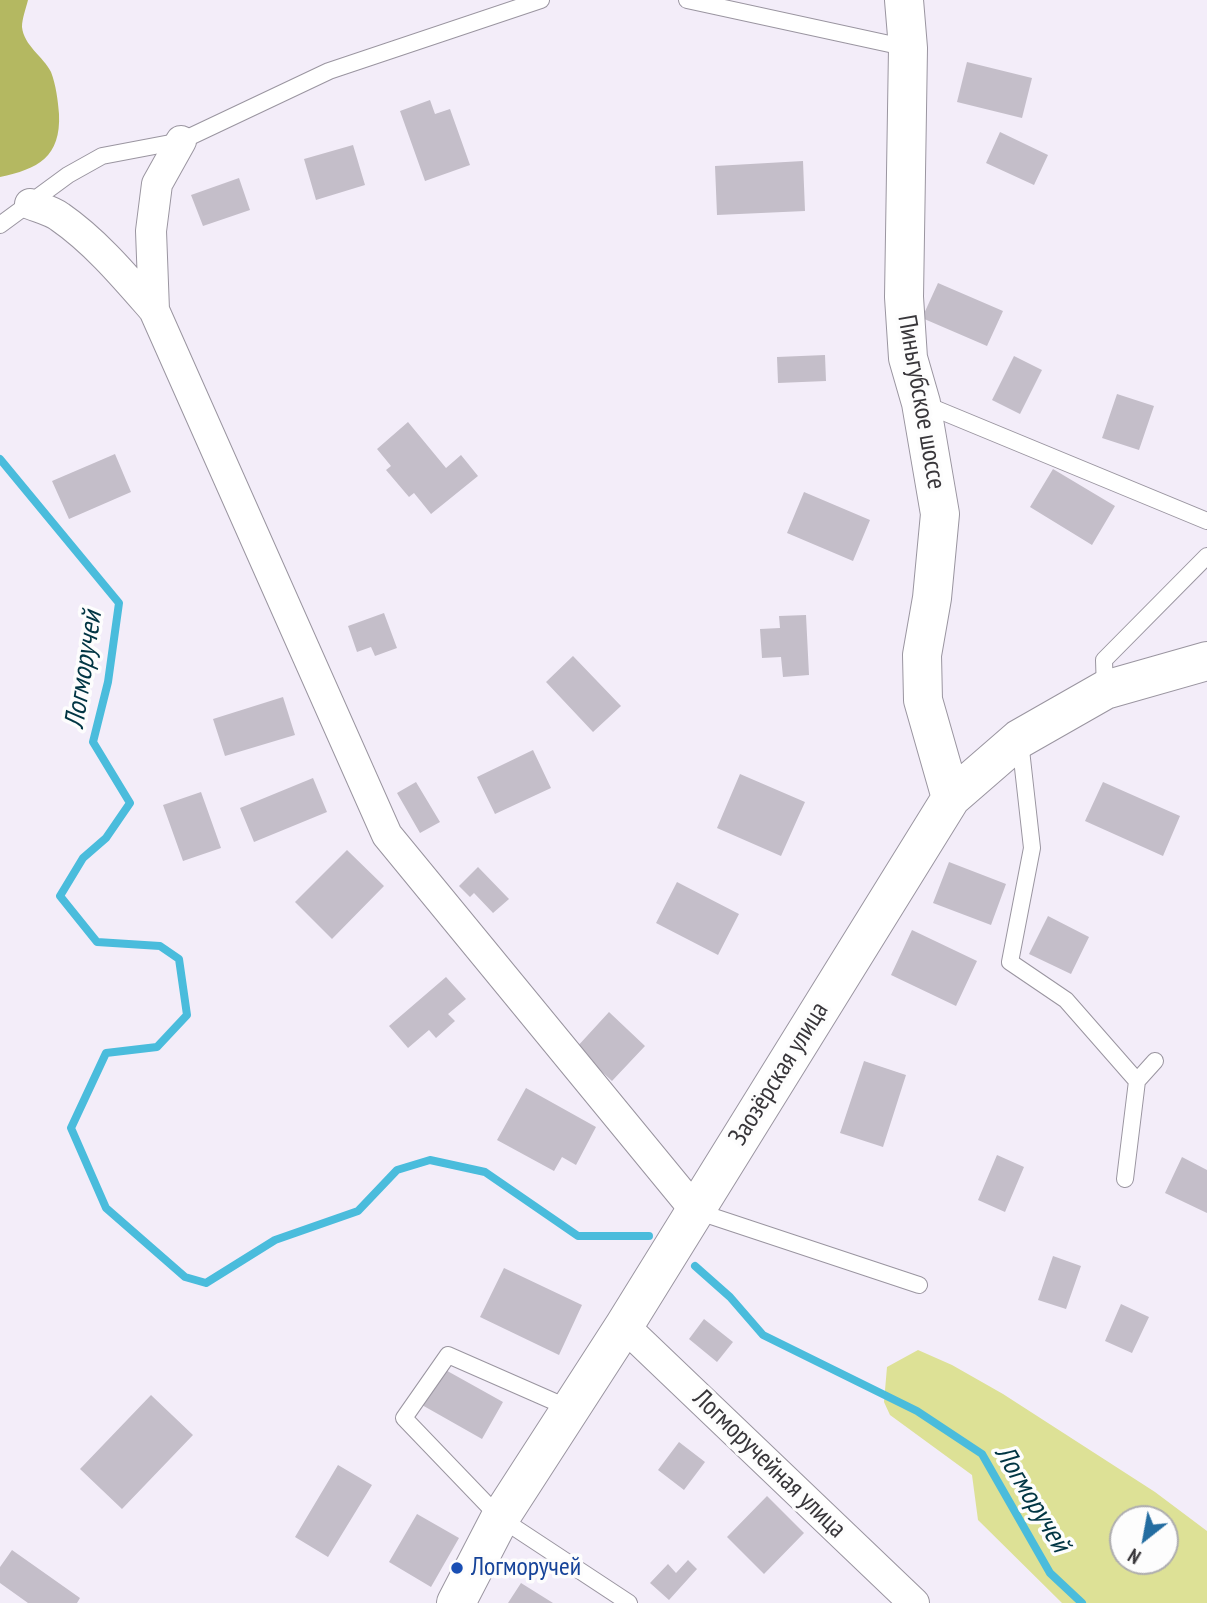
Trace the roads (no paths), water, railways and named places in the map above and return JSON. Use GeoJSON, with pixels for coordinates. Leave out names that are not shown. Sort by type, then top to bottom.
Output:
{"type":"FeatureCollection","features":[{"type":"Feature","properties":{"kind":"street","name":"Пиньгубское шоссе"},"geometry":{"type":"LineString","coordinates":[[904,0],[908,48],[904,297],[908,358],[921,403],[940,514],[932,598],[922,655],[923,700],[951,798]]}},
{"type":"Feature","properties":{"kind":"street"},"geometry":{"type":"LineString","coordinates":[[154,310],[151,231],[157,184],[181,141]]}},
{"type":"Feature","properties":{"kind":"street"},"geometry":{"type":"LineString","coordinates":[[30,204],[59,216],[78,232],[118,268],[154,310],[387,835],[695,1210]]}},
{"type":"Feature","properties":{"kind":"street","name":"Заозёрская улица"},"geometry":{"type":"LineString","coordinates":[[456,1603],[500,1518],[624,1326],[951,798],[1020,739],[1105,690],[1207,661]]}},
{"type":"Feature","properties":{"kind":"street","name":"Логморучейная улица"},"geometry":{"type":"LineString","coordinates":[[624,1326],[914,1603]]}},
{"type":"Feature","properties":{"kind":"lane"},"geometry":{"type":"LineString","coordinates":[[0,225],[68,175],[102,156],[181,141],[329,71],[541,0]]}},
{"type":"Feature","properties":{"kind":"lane"},"geometry":{"type":"LineString","coordinates":[[687,0],[908,48]]}},
{"type":"Feature","properties":{"kind":"lane"},"geometry":{"type":"LineString","coordinates":[[921,403],[1207,520]]}},
{"type":"Feature","properties":{"kind":"lane"},"geometry":{"type":"LineString","coordinates":[[1105,690],[1104,660],[1207,556]]}},
{"type":"Feature","properties":{"kind":"lane"},"geometry":{"type":"LineString","coordinates":[[1020,739],[1032,848],[1010,962],[1066,1000],[1138,1081]]}},
{"type":"Feature","properties":{"kind":"lane"},"geometry":{"type":"LineString","coordinates":[[1125,1179],[1138,1081],[1155,1061]]}},
{"type":"Feature","properties":{"kind":"lane"},"geometry":{"type":"LineString","coordinates":[[695,1210],[919,1285]]}},
{"type":"Feature","properties":{"kind":"lane"},"geometry":{"type":"LineString","coordinates":[[571,1409],[447,1355],[404,1418],[500,1518],[629,1603]]}},
{"type":"Feature","properties":{"kind":"waterway","name":"Логморучей"},"geometry":{"type":"LineString","coordinates":[[0,459],[119,603],[108,682],[93,742],[130,803],[106,838],[83,858],[60,896],[97,942],[160,946],[179,959],[187,1015],[157,1047],[106,1053],[71,1128],[106,1208],[185,1277],[206,1283],[275,1240],[358,1211],[397,1170],[430,1160],[485,1172],[578,1236],[649,1236]]}},
{"type":"Feature","properties":{"kind":"waterway","name":"Логморучей"},"geometry":{"type":"LineString","coordinates":[[695,1266],[730,1297],[763,1335],[917,1411],[982,1454],[1050,1573],[1082,1603]]}},
{"type":"Feature","properties":{"kind":"place","name":"Логморучей"},"geometry":{"type":"Point","coordinates":[457,1568]}}]}
